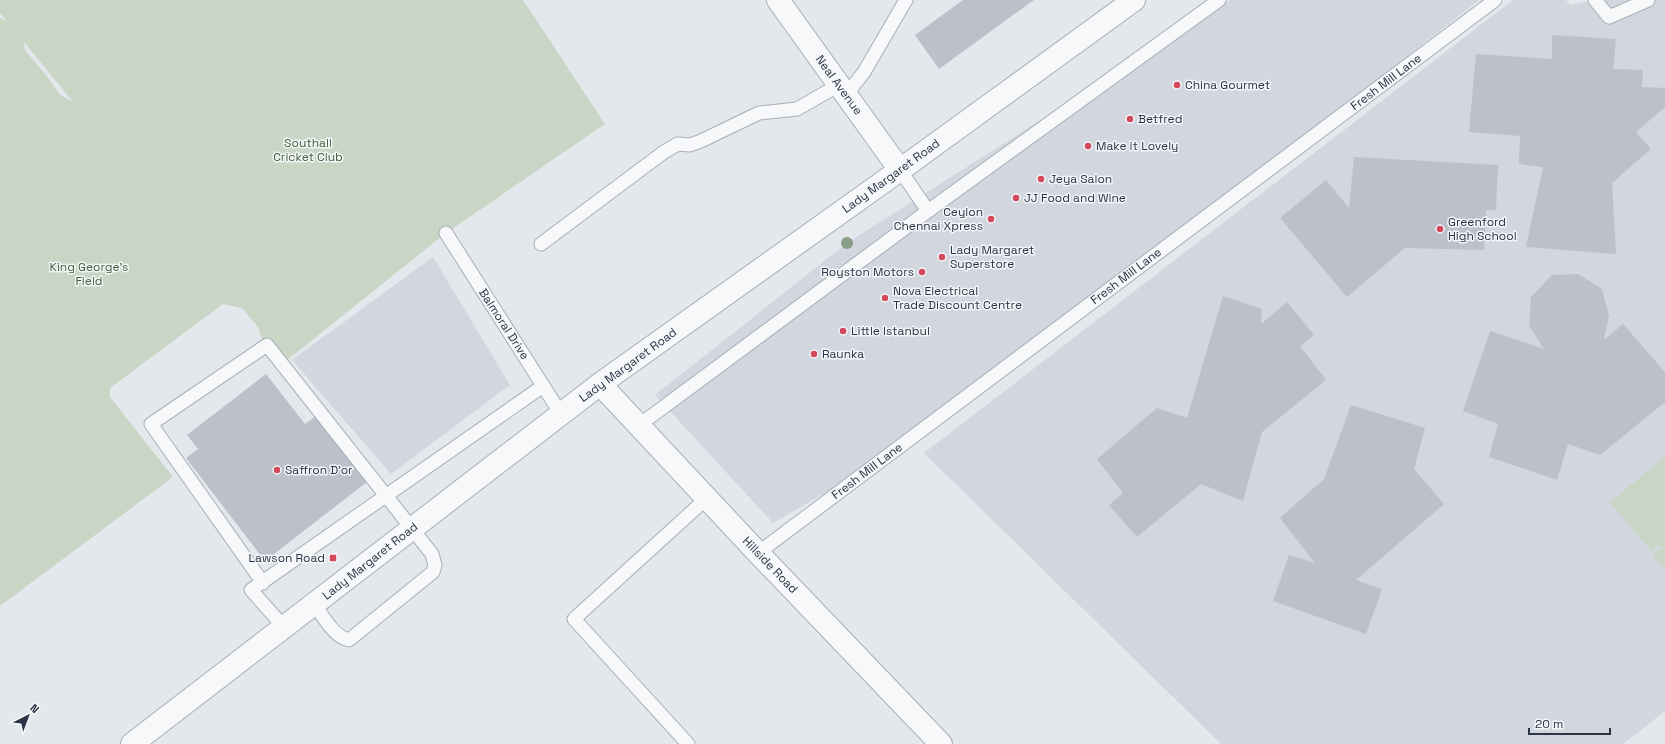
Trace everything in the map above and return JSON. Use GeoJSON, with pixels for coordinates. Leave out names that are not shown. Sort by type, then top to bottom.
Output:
{"type":"FeatureCollection","features":[{"type":"Feature","properties":{"kind":"street","name":"Neal Avenue"},"geometry":{"type":"LineString","coordinates":[[778,0],[900,170]]}},
{"type":"Feature","properties":{"kind":"street","name":"Lady Margaret Road"},"geometry":{"type":"LineString","coordinates":[[132,744],[600,384],[900,170],[1134,0]]}},
{"type":"Feature","properties":{"kind":"street","name":"Hillside Road"},"geometry":{"type":"LineString","coordinates":[[600,384],[706,498],[940,744]]}},
{"type":"Feature","properties":{"kind":"lane"},"geometry":{"type":"LineString","coordinates":[[541,244],[664,152],[678,144],[690,145],[759,113],[797,109],[842,90],[864,72],[906,0]]}},
{"type":"Feature","properties":{"kind":"lane"},"geometry":{"type":"LineString","coordinates":[[638,426],[928,211],[1219,0]]}},
{"type":"Feature","properties":{"kind":"lane","name":"Fresh Mill Lane"},"geometry":{"type":"LineString","coordinates":[[758,553],[1495,0]]}},
{"type":"Feature","properties":{"kind":"lane"},"geometry":{"type":"LineString","coordinates":[[1595,0],[1609,17],[1648,0]]}},
{"type":"Feature","properties":{"kind":"lane"},"geometry":{"type":"LineString","coordinates":[[900,170],[928,211]]}},
{"type":"Feature","properties":{"kind":"lane","name":"Balmoral Drive"},"geometry":{"type":"LineString","coordinates":[[446,233],[561,414]]}},
{"type":"Feature","properties":{"kind":"lane"},"geometry":{"type":"LineString","coordinates":[[263,583],[151,424],[267,345],[432,554],[435,564],[433,572],[356,636],[349,640],[343,638],[314,604]]}},
{"type":"Feature","properties":{"kind":"lane"},"geometry":{"type":"LineString","coordinates":[[284,627],[251,590],[543,386]]}},
{"type":"Feature","properties":{"kind":"lane"},"geometry":{"type":"LineString","coordinates":[[688,744],[574,619],[706,498]]}},
{"type":"Feature","properties":{"kind":"shaded area"},"geometry":{"type":"Polygon","coordinates":[[[1230,0],[1479,0],[913,442],[773,523],[655,395],[847,243],[1230,0]]]}},
{"type":"Feature","properties":{"kind":"shaded area","name":"Greenford High School"},"geometry":{"type":"Polygon","coordinates":[[[1513,0],[1566,0],[1570,5],[1595,0],[1665,0],[1665,711],[1623,744],[1221,744],[924,453],[1513,0]]]}},
{"type":"Feature","properties":{"kind":"shaded area"},"geometry":{"type":"Polygon","coordinates":[[[433,257],[510,385],[391,474],[292,360],[433,257]]]}},
{"type":"Feature","properties":{"kind":"green space","name":"Southall Cricket Club"},"geometry":{"type":"Polygon","coordinates":[[[0,0],[523,0],[605,124],[446,233],[286,361],[268,340],[262,339],[258,327],[242,308],[223,304],[110,388],[110,397],[173,477],[0,606],[0,18],[7,22],[0,13],[0,0]],[[24,42],[25,50],[47,76],[60,95],[73,102],[24,42]]]}},
{"type":"Feature","properties":{"kind":"green space"},"geometry":{"type":"Polygon","coordinates":[[[1665,457],[1665,569],[1653,555],[1661,548],[1658,545],[1651,551],[1610,502],[1665,457]]]}},
{"type":"Feature","properties":{"kind":"building"},"geometry":{"type":"Polygon","coordinates":[[[963,0],[1034,0],[939,69],[915,35],[963,0]]]}},
{"type":"Feature","properties":{"kind":"building"},"geometry":{"type":"Polygon","coordinates":[[[1552,35],[1616,39],[1613,69],[1643,70],[1642,87],[1665,88],[1665,107],[1636,132],[1651,149],[1612,183],[1616,254],[1526,247],[1543,167],[1519,164],[1520,136],[1469,132],[1476,54],[1552,59],[1552,35]]]}},
{"type":"Feature","properties":{"kind":"building"},"geometry":{"type":"Polygon","coordinates":[[[1354,157],[1498,165],[1496,210],[1486,210],[1484,250],[1405,248],[1347,297],[1280,218],[1326,180],[1349,208],[1354,157]]]}},
{"type":"Feature","properties":{"kind":"building"},"geometry":{"type":"Polygon","coordinates":[[[1578,274],[1602,289],[1609,316],[1604,340],[1623,324],[1665,372],[1665,402],[1600,455],[1568,444],[1557,480],[1489,457],[1498,424],[1463,411],[1490,331],[1544,349],[1529,325],[1531,297],[1552,275],[1578,274]]]}},
{"type":"Feature","properties":{"kind":"building"},"geometry":{"type":"Polygon","coordinates":[[[1223,296],[1262,309],[1261,324],[1287,302],[1314,335],[1300,346],[1326,380],[1262,432],[1243,501],[1201,484],[1137,537],[1109,505],[1123,493],[1097,459],[1157,408],[1187,418],[1223,296]]]}},
{"type":"Feature","properties":{"kind":"building","name":"Saffron D'or"},"geometry":{"type":"Polygon","coordinates":[[[266,374],[305,424],[316,416],[367,482],[265,561],[186,458],[198,449],[187,435],[266,374]]]}},
{"type":"Feature","properties":{"kind":"building"},"geometry":{"type":"Polygon","coordinates":[[[1351,405],[1425,428],[1414,469],[1444,504],[1356,580],[1382,589],[1366,634],[1273,601],[1289,555],[1315,563],[1280,518],[1324,479],[1351,405]]]}},
{"type":"Feature","properties":{"kind":"place","name":"China Gourmet"},"geometry":{"type":"Point","coordinates":[1177,85]}},
{"type":"Feature","properties":{"kind":"place","name":"Betfred"},"geometry":{"type":"Point","coordinates":[1130,119]}},
{"type":"Feature","properties":{"kind":"place","name":"Make it Lovely"},"geometry":{"type":"Point","coordinates":[1088,146]}},
{"type":"Feature","properties":{"kind":"place","name":"Jeya Salon"},"geometry":{"type":"Point","coordinates":[1041,179]}},
{"type":"Feature","properties":{"kind":"place","name":"JJ Food and Wine"},"geometry":{"type":"Point","coordinates":[1016,198]}},
{"type":"Feature","properties":{"kind":"place","name":"Ceylon Chennai Xpress"},"geometry":{"type":"Point","coordinates":[991,219]}},
{"type":"Feature","properties":{"kind":"place","name":"Greenford High School"},"geometry":{"type":"Point","coordinates":[1440,229]}},
{"type":"Feature","properties":{"kind":"place","name":"Lady Margaret Superstore"},"geometry":{"type":"Point","coordinates":[942,257]}},
{"type":"Feature","properties":{"kind":"place","name":"Royston Motors"},"geometry":{"type":"Point","coordinates":[922,272]}},
{"type":"Feature","properties":{"kind":"place","name":"Nova Electrical Trade Discount Centre"},"geometry":{"type":"Point","coordinates":[885,298]}},
{"type":"Feature","properties":{"kind":"place","name":"Little Istanbul"},"geometry":{"type":"Point","coordinates":[843,331]}},
{"type":"Feature","properties":{"kind":"place","name":"Raunka"},"geometry":{"type":"Point","coordinates":[814,354]}},
{"type":"Feature","properties":{"kind":"place","name":"Saffron D'or"},"geometry":{"type":"Point","coordinates":[277,470]}},
{"type":"Feature","properties":{"kind":"place","name":"Lawson Road"},"geometry":{"type":"Point","coordinates":[333,558]}},
{"type":"Feature","properties":{"kind":"park label","name":"King George's Field"},"geometry":{"type":"Point","coordinates":[89,274]}}]}
